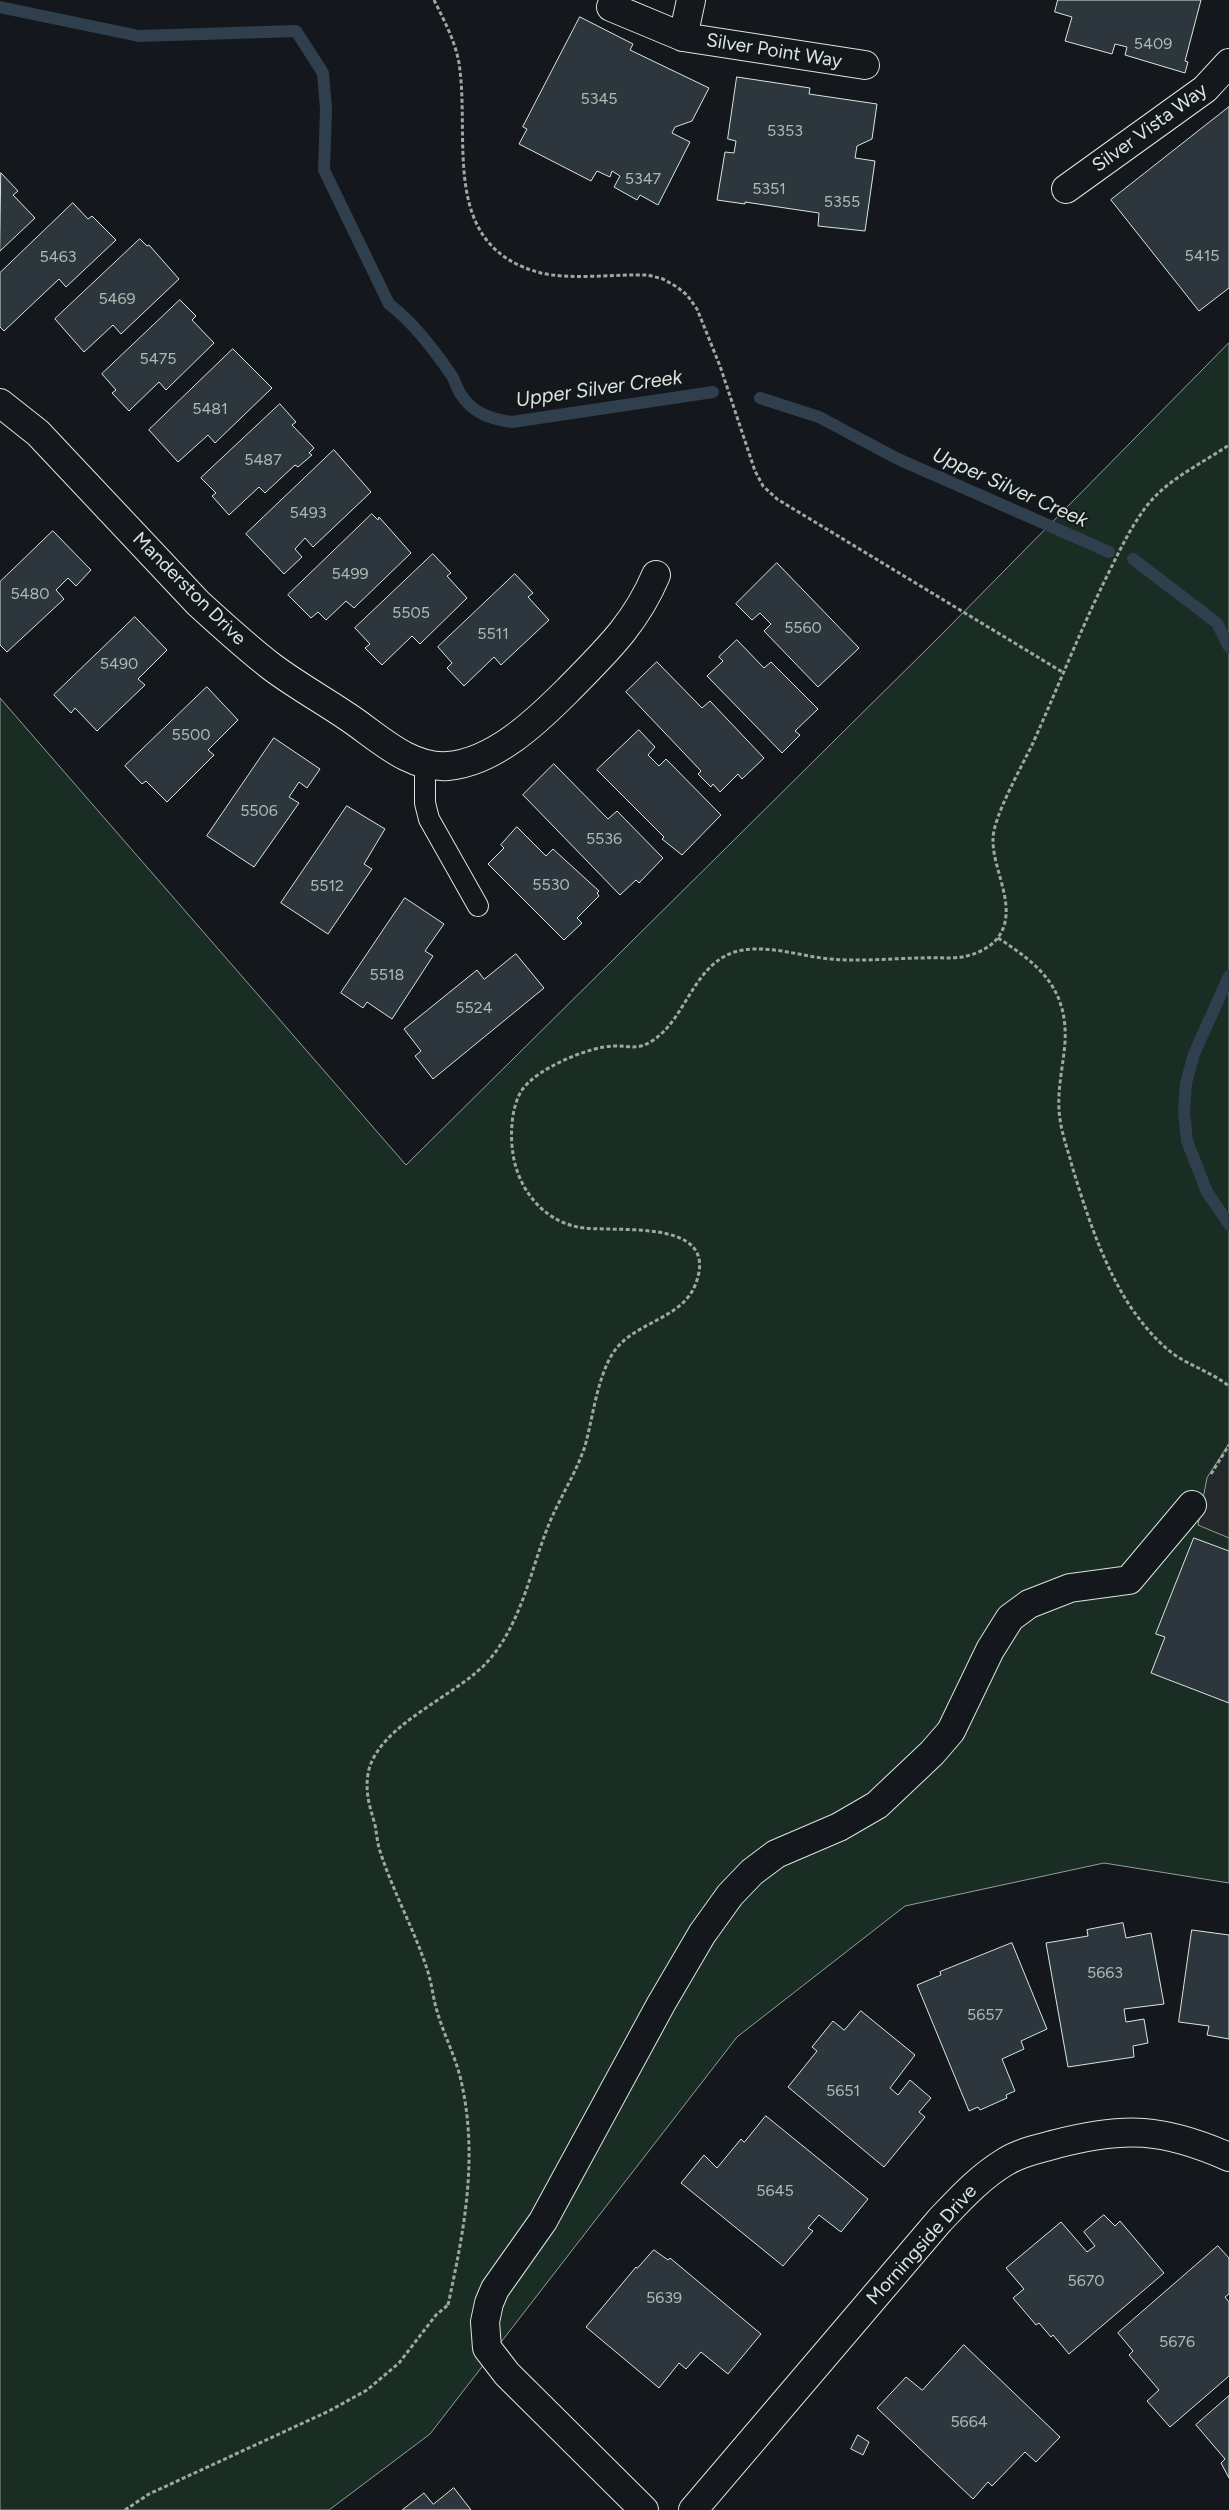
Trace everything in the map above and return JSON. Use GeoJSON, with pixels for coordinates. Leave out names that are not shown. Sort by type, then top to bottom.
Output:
{"type":"FeatureCollection","features":[{"type":"Feature","properties":{"kind":"street","name":"Silver Point Way"},"geometry":{"type":"LineString","coordinates":[[683,37],[691,0]]}},
{"type":"Feature","properties":{"kind":"street","name":"Silver Point Way"},"geometry":{"type":"LineString","coordinates":[[611,7],[683,37],[865,65]]}},
{"type":"Feature","properties":{"kind":"street","name":"Silver Vista Way"},"geometry":{"type":"LineString","coordinates":[[1066,190],[1204,89],[1229,63]]}},
{"type":"Feature","properties":{"kind":"street","name":"Manderston Drive"},"geometry":{"type":"LineString","coordinates":[[0,403],[38,433],[221,625],[273,668],[350,718],[389,748],[425,763],[437,766],[460,764],[490,752],[524,730],[556,702],[628,627],[647,597],[656,576]]}},
{"type":"Feature","properties":{"kind":"street"},"geometry":{"type":"LineString","coordinates":[[644,2510],[507,2374],[487,2348],[486,2322],[489,2303],[495,2290],[543,2221],[661,2004],[702,1934],[730,1896],[752,1872],[776,1854],[839,1826],[877,1806],[932,1753],[951,1731],[990,1650],[1010,1618],[1029,1604],[1070,1588],[1129,1580],[1192,1505]]}},
{"type":"Feature","properties":{"kind":"street","name":"Morningside Drive"},"geometry":{"type":"LineString","coordinates":[[693,2510],[940,2220],[969,2190],[1006,2161],[1026,2152],[1072,2140],[1098,2135],[1144,2132],[1184,2138],[1229,2158]]}},
{"type":"Feature","properties":{"kind":"lane"},"geometry":{"type":"LineString","coordinates":[[425,763],[424,798],[429,819],[478,906]]}},
{"type":"Feature","properties":{"kind":"path"},"geometry":{"type":"LineString","coordinates":[[434,0],[454,41],[459,64],[464,175],[470,212],[478,229],[490,242],[505,258],[544,274],[648,275],[664,279],[677,287],[687,295],[696,309],[709,337],[745,445],[763,486],[777,499],[1064,674]]}},
{"type":"Feature","properties":{"kind":"path"},"geometry":{"type":"LineString","coordinates":[[448,2305],[465,2225],[468,2190],[469,2137],[464,2090],[455,2058],[434,2004],[429,1974],[379,1848],[367,1800],[367,1781],[371,1763],[378,1749],[391,1736],[431,1704],[473,1676],[488,1662],[505,1639],[519,1610],[550,1520],[575,1474],[601,1380],[612,1352],[628,1336],[648,1323],[669,1314],[684,1303],[696,1283],[700,1260],[691,1246],[677,1237],[643,1229],[576,1227],[552,1218],[533,1201],[522,1184],[514,1164],[512,1143],[514,1112],[521,1091],[536,1076],[583,1052],[617,1046],[632,1049],[643,1046],[655,1039],[667,1029],[703,975],[732,951],[757,948],[843,960],[934,957],[957,959],[992,946],[1002,933],[1005,901],[992,836],[1097,597],[1129,531],[1151,500],[1179,477],[1229,445]]}},
{"type":"Feature","properties":{"kind":"path"},"geometry":{"type":"LineString","coordinates":[[998,938],[1033,964],[1058,994],[1063,1010],[1064,1033],[1060,1090],[1060,1117],[1063,1135],[1081,1195],[1122,1294],[1167,1350],[1229,1386]]}},
{"type":"Feature","properties":{"kind":"path"},"geometry":{"type":"LineString","coordinates":[[125,2510],[149,2494],[330,2411],[367,2390],[399,2363],[436,2315],[448,2305],[495,2290]]}},
{"type":"Feature","properties":{"kind":"green space"},"geometry":{"type":"Polygon","coordinates":[[[1229,343],[1229,1883],[1104,1863],[905,1906],[737,2037],[430,2434],[329,2510],[0,2510],[0,698],[406,1165],[940,636],[1229,343]]]}},
{"type":"Feature","properties":{"kind":"shaded area"},"geometry":{"type":"Polygon","coordinates":[[[1229,1444],[1229,1538],[1198,1525],[1207,1478],[1229,1444]]]}},
{"type":"Feature","properties":{"kind":"building"},"geometry":{"type":"Polygon","coordinates":[[[1058,0],[1201,0],[1185,61],[1188,62],[1185,73],[1125,55],[1127,47],[1115,44],[1112,54],[1065,41],[1072,17],[1055,12],[1058,0]]]}},
{"type":"Feature","properties":{"kind":"building"},"geometry":{"type":"Polygon","coordinates":[[[580,17],[633,44],[630,50],[709,88],[692,121],[675,127],[672,133],[690,142],[658,205],[640,195],[637,200],[614,187],[620,176],[612,171],[610,177],[597,171],[591,181],[519,144],[527,129],[523,127],[580,17]]]}},
{"type":"Feature","properties":{"kind":"building"},"geometry":{"type":"Polygon","coordinates":[[[737,77],[810,88],[809,94],[877,104],[872,139],[857,146],[855,158],[875,161],[865,231],[818,226],[819,213],[745,202],[745,204],[717,200],[725,152],[734,153],[736,141],[728,139],[737,77]]]}},
{"type":"Feature","properties":{"kind":"building"},"geometry":{"type":"Polygon","coordinates":[[[1229,107],[1229,288],[1199,311],[1111,200],[1229,107]]]}},
{"type":"Feature","properties":{"kind":"building"},"geometry":{"type":"Polygon","coordinates":[[[1,173],[18,191],[13,195],[35,218],[0,251],[1,173]]]}},
{"type":"Feature","properties":{"kind":"building"},"geometry":{"type":"Polygon","coordinates":[[[73,203],[88,219],[92,216],[116,240],[66,287],[59,279],[4,331],[0,327],[0,273],[73,203]]]}},
{"type":"Feature","properties":{"kind":"building"},"geometry":{"type":"Polygon","coordinates":[[[140,239],[147,246],[149,245],[179,279],[121,334],[113,325],[84,352],[55,319],[140,239]]]}},
{"type":"Feature","properties":{"kind":"building"},"geometry":{"type":"Polygon","coordinates":[[[180,300],[196,316],[192,320],[214,343],[166,390],[159,382],[129,411],[112,393],[116,390],[102,374],[180,300]]]}},
{"type":"Feature","properties":{"kind":"building"},"geometry":{"type":"Polygon","coordinates":[[[233,349],[272,388],[215,443],[208,435],[178,462],[149,430],[233,349]]]}},
{"type":"Feature","properties":{"kind":"building"},"geometry":{"type":"Polygon","coordinates":[[[280,404],[296,422],[292,425],[314,448],[309,453],[312,455],[298,467],[295,465],[265,493],[259,487],[229,515],[212,496],[216,493],[201,478],[280,404]]]}},
{"type":"Feature","properties":{"kind":"building"},"geometry":{"type":"Polygon","coordinates":[[[334,450],[371,492],[313,547],[305,538],[295,549],[302,557],[284,574],[246,534],[334,450]]]}},
{"type":"Feature","properties":{"kind":"building"},"geometry":{"type":"Polygon","coordinates":[[[372,514],[378,520],[379,517],[411,553],[354,608],[346,601],[326,620],[318,612],[311,618],[288,595],[372,514]]]}},
{"type":"Feature","properties":{"kind":"building"},"geometry":{"type":"Polygon","coordinates":[[[53,531],[91,570],[76,586],[68,578],[56,590],[64,599],[7,652],[0,645],[0,582],[53,531]]]}},
{"type":"Feature","properties":{"kind":"building"},"geometry":{"type":"Polygon","coordinates":[[[433,554],[451,573],[447,576],[467,598],[420,644],[412,636],[382,665],[365,648],[370,644],[355,628],[433,554]]]}},
{"type":"Feature","properties":{"kind":"building"},"geometry":{"type":"Polygon","coordinates":[[[777,563],[859,648],[818,687],[764,631],[771,624],[760,613],[752,620],[736,604],[777,563]]]}},
{"type":"Feature","properties":{"kind":"building"},"geometry":{"type":"Polygon","coordinates":[[[515,574],[533,593],[528,597],[549,620],[501,665],[494,657],[464,686],[447,668],[452,663],[438,647],[515,574]]]}},
{"type":"Feature","properties":{"kind":"building"},"geometry":{"type":"Polygon","coordinates":[[[135,617],[167,650],[138,679],[145,685],[97,731],[75,708],[71,713],[54,695],[135,617]]]}},
{"type":"Feature","properties":{"kind":"building"},"geometry":{"type":"Polygon","coordinates":[[[737,640],[764,668],[771,662],[818,709],[795,731],[800,735],[782,753],[707,676],[723,661],[719,657],[737,640]]]}},
{"type":"Feature","properties":{"kind":"building"},"geometry":{"type":"Polygon","coordinates":[[[657,662],[702,708],[710,701],[764,758],[742,779],[738,774],[720,792],[713,784],[711,787],[698,774],[701,771],[626,692],[657,662]]]}},
{"type":"Feature","properties":{"kind":"building"},"geometry":{"type":"Polygon","coordinates":[[[207,687],[238,720],[208,750],[214,755],[167,802],[146,781],[142,784],[125,766],[207,687]]]}},
{"type":"Feature","properties":{"kind":"building"},"geometry":{"type":"Polygon","coordinates":[[[639,730],[655,747],[648,755],[659,766],[666,759],[721,815],[682,855],[662,839],[664,837],[597,770],[639,730]]]}},
{"type":"Feature","properties":{"kind":"building"},"geometry":{"type":"Polygon","coordinates":[[[274,738],[320,769],[307,788],[299,782],[289,797],[299,803],[254,867],[207,836],[274,738]]]}},
{"type":"Feature","properties":{"kind":"building"},"geometry":{"type":"Polygon","coordinates":[[[554,764],[608,819],[617,811],[663,858],[639,883],[636,880],[620,895],[523,795],[554,764]]]}},
{"type":"Feature","properties":{"kind":"building"},"geometry":{"type":"Polygon","coordinates":[[[347,806],[385,829],[364,864],[372,869],[328,934],[281,903],[347,806]]]}},
{"type":"Feature","properties":{"kind":"building"},"geometry":{"type":"Polygon","coordinates":[[[517,827],[546,856],[553,849],[599,891],[597,893],[599,896],[577,918],[582,923],[564,940],[488,864],[504,848],[501,845],[517,827]]]}},
{"type":"Feature","properties":{"kind":"building"},"geometry":{"type":"Polygon","coordinates":[[[405,898],[444,924],[425,951],[433,956],[392,1019],[367,1002],[363,1008],[341,993],[405,898]]]}},
{"type":"Feature","properties":{"kind":"building"},"geometry":{"type":"Polygon","coordinates":[[[516,954],[544,988],[433,1079],[415,1056],[421,1051],[404,1029],[477,970],[484,979],[516,954]]]}},
{"type":"Feature","properties":{"kind":"building"},"geometry":{"type":"Polygon","coordinates":[[[1194,1538],[1229,1551],[1229,1703],[1151,1673],[1165,1637],[1156,1634],[1194,1538]]]}},
{"type":"Feature","properties":{"kind":"building"},"geometry":{"type":"Polygon","coordinates":[[[1123,1923],[1126,1938],[1151,1933],[1164,2004],[1124,2009],[1126,2022],[1144,2019],[1148,2043],[1133,2046],[1134,2057],[1068,2067],[1046,1943],[1088,1936],[1087,1930],[1123,1923]]]}},
{"type":"Feature","properties":{"kind":"building"},"geometry":{"type":"Polygon","coordinates":[[[1192,1930],[1229,1935],[1229,2039],[1207,2035],[1209,2026],[1179,2022],[1192,1930]]]}},
{"type":"Feature","properties":{"kind":"building"},"geometry":{"type":"Polygon","coordinates":[[[1012,1943],[1047,2029],[1021,2041],[1024,2049],[1002,2059],[1015,2091],[1006,2095],[1007,2098],[980,2110],[978,2107],[969,2111],[917,1985],[941,1975],[940,1972],[1012,1943]]]}},
{"type":"Feature","properties":{"kind":"building"},"geometry":{"type":"Polygon","coordinates":[[[861,2011],[915,2055],[890,2088],[898,2095],[910,2080],[931,2098],[919,2112],[925,2117],[884,2167],[788,2087],[817,2051],[812,2047],[833,2021],[844,2030],[861,2011]]]}},
{"type":"Feature","properties":{"kind":"building"},"geometry":{"type":"Polygon","coordinates":[[[766,2116],[868,2199],[841,2232],[819,2215],[808,2228],[813,2231],[783,2266],[681,2183],[704,2155],[717,2168],[741,2139],[744,2142],[766,2116]]]}},
{"type":"Feature","properties":{"kind":"building"},"geometry":{"type":"Polygon","coordinates":[[[1104,2215],[1115,2226],[1120,2221],[1164,2273],[1069,2354],[1053,2335],[1051,2337],[1039,2323],[1036,2325],[1013,2298],[1024,2289],[1006,2268],[1061,2222],[1087,2252],[1095,2246],[1084,2232],[1104,2215]]]}},
{"type":"Feature","properties":{"kind":"building"},"geometry":{"type":"Polygon","coordinates":[[[1218,2246],[1229,2258],[1229,2294],[1225,2297],[1229,2302],[1229,2376],[1170,2427],[1147,2401],[1159,2390],[1129,2355],[1133,2351],[1118,2333],[1218,2246]]]}},
{"type":"Feature","properties":{"kind":"building"},"geometry":{"type":"Polygon","coordinates":[[[654,2250],[668,2260],[670,2258],[761,2334],[728,2374],[701,2352],[686,2369],[679,2363],[659,2388],[586,2327],[636,2267],[654,2250]]]}},
{"type":"Feature","properties":{"kind":"building"},"geometry":{"type":"Polygon","coordinates":[[[964,2345],[1060,2437],[1036,2462],[1025,2452],[992,2486],[988,2482],[973,2499],[877,2408],[906,2377],[922,2390],[964,2345]]]}},
{"type":"Feature","properties":{"kind":"building"},"geometry":{"type":"Polygon","coordinates":[[[1229,2396],[1229,2478],[1221,2463],[1225,2459],[1196,2425],[1229,2396]]]}},
{"type":"Feature","properties":{"kind":"building"},"geometry":{"type":"Polygon","coordinates":[[[858,2435],[869,2442],[863,2455],[851,2449],[858,2435]]]}},
{"type":"Feature","properties":{"kind":"building"},"geometry":{"type":"Polygon","coordinates":[[[454,2488],[471,2510],[402,2510],[424,2493],[433,2504],[454,2488]]]}},
{"type":"Feature","properties":{"kind":"waterway","name":"Upper Silver Creek"},"geometry":{"type":"LineString","coordinates":[[0,7],[139,36],[296,31],[323,73],[326,109],[324,170],[389,304],[407,319],[423,337],[452,376],[465,400],[482,414],[512,422],[713,392]]}},
{"type":"Feature","properties":{"kind":"waterway","name":"Upper Silver Creek"},"geometry":{"type":"LineString","coordinates":[[760,398],[819,417],[898,459],[1109,552]]}},
{"type":"Feature","properties":{"kind":"waterway","name":"Upper Silver Creek"},"geometry":{"type":"LineString","coordinates":[[1133,559],[1217,623],[1229,647]]}},
{"type":"Feature","properties":{"kind":"waterway","name":"Upper Silver Creek"},"geometry":{"type":"LineString","coordinates":[[1229,976],[1194,1054],[1186,1083],[1184,1112],[1187,1141],[1207,1192],[1229,1224]]}}]}
